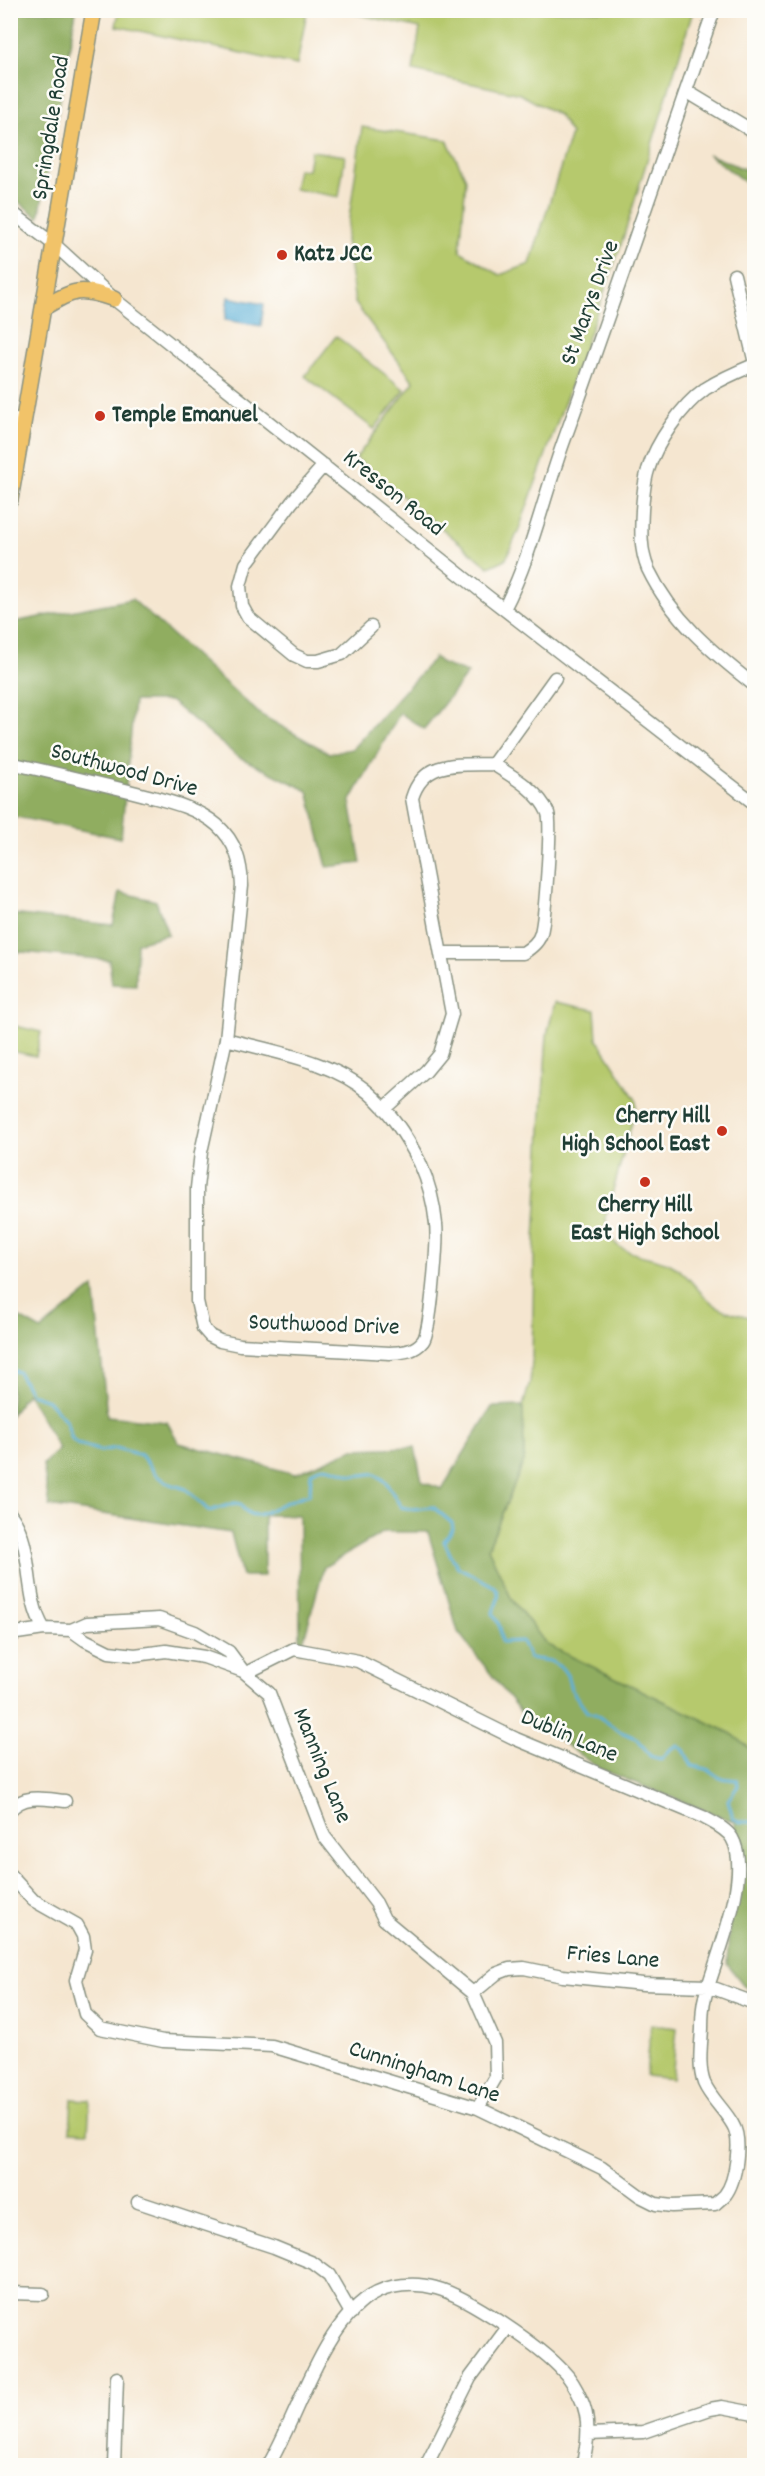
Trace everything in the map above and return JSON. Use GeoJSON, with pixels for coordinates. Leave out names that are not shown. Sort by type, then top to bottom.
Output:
{"type":"FeatureCollection","features":[{"type":"Feature","properties":{"kind":"main road","name":"Springdale Road"},"geometry":{"type":"LineString","coordinates":[[10,500],[56,246],[94,10]]}},
{"type":"Feature","properties":{"kind":"main road"},"geometry":{"type":"LineString","coordinates":[[44,308],[64,295],[78,291],[93,292],[114,299]]}},
{"type":"Feature","properties":{"kind":"street","name":"St Marys Drive"},"geometry":{"type":"LineString","coordinates":[[504,609],[520,580],[552,473],[641,226],[714,10]]}},
{"type":"Feature","properties":{"kind":"street"},"geometry":{"type":"LineString","coordinates":[[686,91],[754,132]]}},
{"type":"Feature","properties":{"kind":"street","name":"Kresson Road"},"geometry":{"type":"LineString","coordinates":[[10,211],[56,246],[114,299],[504,609],[754,803]]}},
{"type":"Feature","properties":{"kind":"street"},"geometry":{"type":"LineString","coordinates":[[734,274],[754,359]]}},
{"type":"Feature","properties":{"kind":"street"},"geometry":{"type":"LineString","coordinates":[[754,365],[726,377],[703,391],[663,436],[648,470],[641,527],[642,547],[647,566],[660,591],[677,615],[703,643],[754,685]]}},
{"type":"Feature","properties":{"kind":"street"},"geometry":{"type":"LineString","coordinates":[[10,417],[24,427]]}},
{"type":"Feature","properties":{"kind":"street"},"geometry":{"type":"LineString","coordinates":[[324,465],[292,502],[246,564],[240,586],[242,606],[248,617],[294,655],[307,661],[318,661],[342,654],[371,627]]}},
{"type":"Feature","properties":{"kind":"street"},"geometry":{"type":"LineString","coordinates":[[493,764],[555,678]]}},
{"type":"Feature","properties":{"kind":"street","name":"Southwood Drive"},"geometry":{"type":"LineString","coordinates":[[10,763],[177,804],[201,813],[230,839],[238,853],[243,886],[226,1039],[201,1152],[197,1188],[198,1309],[203,1328],[210,1336],[220,1341],[240,1345],[390,1353],[409,1351],[424,1340],[428,1331],[436,1227],[432,1200],[420,1164],[407,1140],[370,1093],[346,1077],[308,1061],[226,1039]]}},
{"type":"Feature","properties":{"kind":"street"},"geometry":{"type":"LineString","coordinates":[[384,1109],[426,1071],[440,1054],[452,1014],[412,798],[416,785],[424,776],[436,769],[458,765],[493,764],[515,778],[533,794],[549,814],[550,834],[541,932],[530,949],[523,953],[442,953]]}},
{"type":"Feature","properties":{"kind":"street"},"geometry":{"type":"LineString","coordinates":[[10,1514],[24,1539],[32,1603],[36,1617],[44,1629]]}},
{"type":"Feature","properties":{"kind":"street","name":"Manning Lane"},"geometry":{"type":"LineString","coordinates":[[10,1634],[44,1629],[71,1630],[87,1623],[159,1619],[195,1632],[229,1652],[245,1672],[268,1693],[324,1836],[376,1903],[384,1919],[473,1993],[495,2043],[496,2077],[478,2108]]}},
{"type":"Feature","properties":{"kind":"street","name":"Manning Lane"},"geometry":{"type":"LineString","coordinates":[[71,1630],[109,1652],[135,1656],[166,1651],[204,1657],[245,1672]]}},
{"type":"Feature","properties":{"kind":"street","name":"Dublin Lane"},"geometry":{"type":"LineString","coordinates":[[245,1672],[294,1649],[358,1660],[516,1739],[703,1817],[722,1828],[732,1838],[736,1848],[737,1879],[727,1927],[708,1986]]}},
{"type":"Feature","properties":{"kind":"street"},"geometry":{"type":"LineString","coordinates":[[10,1810],[22,1800],[36,1798],[65,1802]]}},
{"type":"Feature","properties":{"kind":"street","name":"Cunningham Lane"},"geometry":{"type":"LineString","coordinates":[[10,1875],[33,1900],[62,1915],[77,1925],[80,1930],[85,1950],[76,1980],[85,2014],[100,2028],[163,2041],[272,2046],[478,2108],[602,2168],[640,2196],[656,2204],[672,2206],[715,2204],[726,2194],[735,2172],[737,2147],[734,2126],[704,2082],[701,2060],[702,2014],[708,1986]]}},
{"type":"Feature","properties":{"kind":"street","name":"Fries Lane"},"geometry":{"type":"LineString","coordinates":[[473,1993],[496,1974],[509,1969],[524,1968],[563,1976],[643,1984],[708,1986],[754,2003]]}},
{"type":"Feature","properties":{"kind":"street"},"geometry":{"type":"LineString","coordinates":[[138,2202],[274,2247],[313,2263],[329,2275],[351,2313]]}},
{"type":"Feature","properties":{"kind":"street"},"geometry":{"type":"LineString","coordinates":[[268,2466],[331,2338],[351,2313],[371,2296],[402,2285],[437,2288],[456,2296],[508,2327],[552,2360],[566,2374],[581,2399],[586,2414],[588,2434],[582,2466]]}},
{"type":"Feature","properties":{"kind":"street"},"geometry":{"type":"LineString","coordinates":[[10,2293],[43,2294]]}},
{"type":"Feature","properties":{"kind":"street"},"geometry":{"type":"LineString","coordinates":[[426,2466],[470,2378],[508,2327]]}},
{"type":"Feature","properties":{"kind":"street"},"geometry":{"type":"LineString","coordinates":[[114,2466],[117,2378]]}},
{"type":"Feature","properties":{"kind":"street"},"geometry":{"type":"LineString","coordinates":[[588,2434],[643,2432],[722,2407],[754,2413]]}},
{"type":"Feature","properties":{"kind":"green space"},"geometry":{"type":"Polygon","coordinates":[[[119,10],[307,11],[297,65],[116,26],[119,10]]]}},
{"type":"Feature","properties":{"kind":"green space"},"geometry":{"type":"Polygon","coordinates":[[[10,11],[76,11],[39,218],[11,196],[10,11]]]}},
{"type":"Feature","properties":{"kind":"green space"},"geometry":{"type":"Polygon","coordinates":[[[342,11],[693,11],[621,245],[519,529],[506,559],[489,567],[356,458],[414,382],[355,303],[346,240],[362,127],[447,140],[466,179],[460,251],[500,275],[530,264],[571,134],[559,115],[520,94],[413,71],[420,28],[342,11]]]}},
{"type":"Feature","properties":{"kind":"green space"},"geometry":{"type":"Polygon","coordinates":[[[311,151],[345,156],[339,197],[294,189],[298,169],[308,170],[311,151]]]}},
{"type":"Feature","properties":{"kind":"green space"},"geometry":{"type":"Polygon","coordinates":[[[708,154],[754,173],[754,189],[708,154]]]}},
{"type":"Feature","properties":{"kind":"green space"},"geometry":{"type":"Polygon","coordinates":[[[336,336],[405,390],[374,429],[305,376],[336,336]]]}},
{"type":"Feature","properties":{"kind":"green space"},"geometry":{"type":"Polygon","coordinates":[[[132,599],[261,715],[329,753],[352,749],[435,657],[442,664],[468,673],[424,729],[400,713],[350,802],[361,863],[327,867],[308,791],[237,756],[170,701],[134,701],[121,838],[11,816],[10,642],[14,622],[132,599]]]}},
{"type":"Feature","properties":{"kind":"green space"},"geometry":{"type":"Polygon","coordinates":[[[120,892],[156,901],[168,934],[137,943],[136,985],[112,984],[109,960],[11,951],[11,914],[113,925],[120,892]]]}},
{"type":"Feature","properties":{"kind":"green space"},"geometry":{"type":"Polygon","coordinates":[[[555,1002],[595,1010],[597,1039],[636,1100],[636,1108],[606,1216],[607,1229],[612,1239],[619,1247],[663,1261],[677,1268],[719,1308],[754,1318],[754,1752],[732,1734],[547,1645],[512,1600],[488,1548],[524,1461],[523,1406],[530,1382],[532,1362],[534,1258],[543,1094],[547,1035],[555,1002]]]}},
{"type":"Feature","properties":{"kind":"green space"},"geometry":{"type":"Polygon","coordinates":[[[11,1025],[41,1032],[36,1056],[11,1051],[11,1025]]]}},
{"type":"Feature","properties":{"kind":"green space"},"geometry":{"type":"Polygon","coordinates":[[[94,1287],[107,1416],[167,1422],[179,1443],[295,1474],[353,1449],[415,1447],[422,1482],[442,1489],[492,1407],[523,1406],[524,1461],[488,1548],[512,1600],[547,1645],[732,1734],[754,1752],[754,1991],[745,1987],[727,1964],[735,1822],[600,1769],[522,1714],[458,1632],[428,1532],[384,1532],[324,1567],[300,1653],[299,1515],[264,1515],[264,1576],[242,1576],[231,1533],[49,1506],[43,1464],[59,1449],[27,1393],[11,1415],[11,1313],[41,1330],[94,1287]]]}},
{"type":"Feature","properties":{"kind":"green space"},"geometry":{"type":"Polygon","coordinates":[[[651,2025],[677,2028],[672,2079],[646,2076],[651,2025]]]}},
{"type":"Feature","properties":{"kind":"green space"},"geometry":{"type":"Polygon","coordinates":[[[72,2099],[90,2100],[88,2132],[70,2131],[72,2099]]]}},
{"type":"Feature","properties":{"kind":"water"},"geometry":{"type":"Polygon","coordinates":[[[228,297],[264,304],[261,326],[225,320],[228,297]]]}},
{"type":"Feature","properties":{"kind":"waterway"},"geometry":{"type":"LineString","coordinates":[[10,1370],[18,1372],[31,1394],[48,1400],[66,1421],[72,1439],[77,1444],[101,1451],[116,1448],[141,1455],[157,1476],[170,1484],[186,1489],[209,1511],[235,1503],[240,1504],[250,1514],[265,1513],[310,1494],[311,1473],[316,1469],[326,1467],[355,1475],[376,1474],[386,1482],[401,1507],[412,1509],[433,1507],[452,1523],[453,1529],[444,1541],[458,1567],[495,1587],[498,1597],[493,1613],[500,1627],[502,1642],[522,1641],[529,1658],[550,1661],[562,1668],[567,1675],[571,1689],[587,1712],[595,1714],[621,1732],[638,1739],[650,1756],[661,1759],[672,1748],[678,1746],[684,1750],[692,1766],[707,1769],[720,1778],[737,1780],[738,1786],[728,1800],[733,1818],[740,1822],[754,1822]]}},
{"type":"Feature","properties":{"kind":"place","name":"Katz JCC"},"geometry":{"type":"Point","coordinates":[282,255]}},
{"type":"Feature","properties":{"kind":"place","name":"Temple Emanuel"},"geometry":{"type":"Point","coordinates":[100,416]}},
{"type":"Feature","properties":{"kind":"place","name":"Cherry Hill High School East"},"geometry":{"type":"Point","coordinates":[722,1131]}},
{"type":"Feature","properties":{"kind":"place","name":"Cherry Hill East High School"},"geometry":{"type":"Point","coordinates":[645,1182]}}]}
